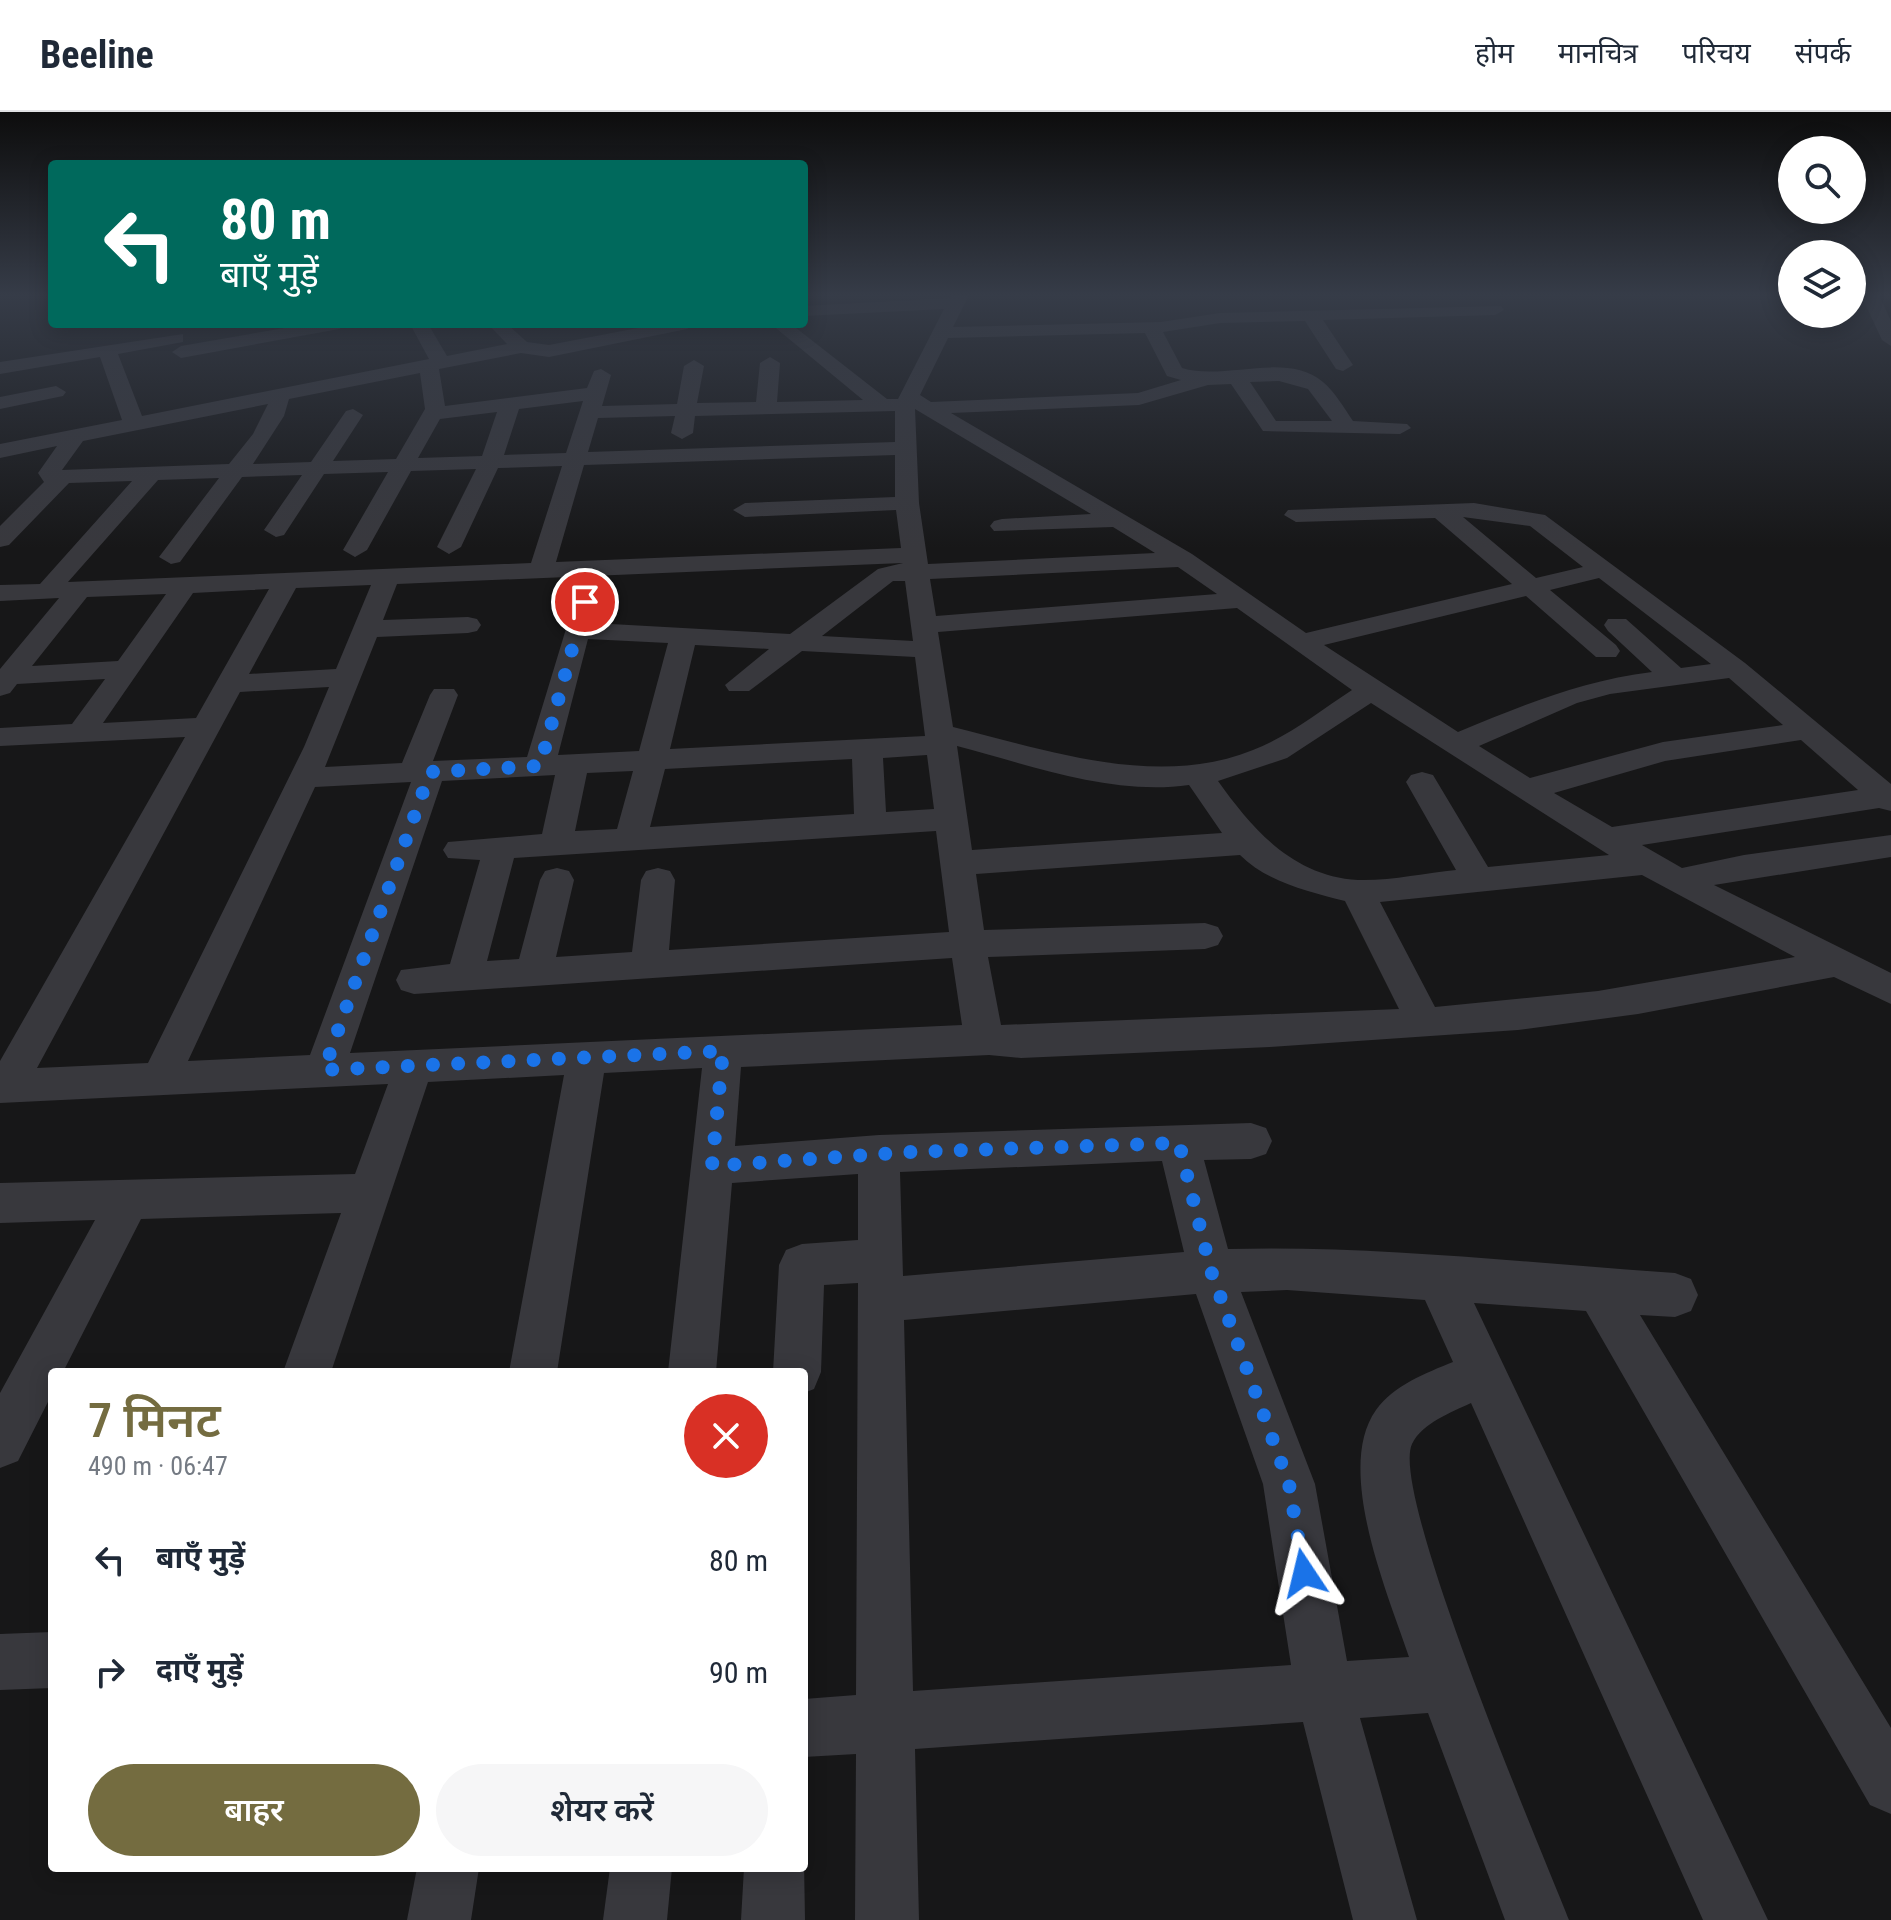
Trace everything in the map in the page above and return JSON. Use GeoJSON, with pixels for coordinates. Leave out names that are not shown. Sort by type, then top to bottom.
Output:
{"type":"FeatureCollection","features":[{"type":"Feature","properties":{"kind":"street"},"geometry":{"type":"LineString","coordinates":[[54,379],[60,414]]}},
{"type":"Feature","properties":{"kind":"street"},"geometry":{"type":"LineString","coordinates":[[118,379],[135,426]]}},
{"type":"Feature","properties":{"kind":"street"},"geometry":{"type":"LineString","coordinates":[[0,451],[135,426],[200,404],[330,379]]}},
{"type":"Feature","properties":{"kind":"street"},"geometry":{"type":"LineString","coordinates":[[355,550],[433,414],[435,379]]}},
{"type":"Feature","properties":{"kind":"street"},"geometry":{"type":"LineString","coordinates":[[449,547],[490,463],[506,404],[500,379]]}},
{"type":"Feature","properties":{"kind":"street"},"geometry":{"type":"LineString","coordinates":[[583,379],[681,410],[766,407],[879,379]]}},
{"type":"Feature","properties":{"kind":"street"},"geometry":{"type":"LineString","coordinates":[[679,456],[681,410],[690,379]]}},
{"type":"Feature","properties":{"kind":"street"},"geometry":{"type":"LineString","coordinates":[[766,407],[769,379]]}},
{"type":"Feature","properties":{"kind":"street"},"geometry":{"type":"LineString","coordinates":[[926,379],[905,448],[907,503],[979,1020],[989,1039]]}},
{"type":"Feature","properties":{"kind":"street"},"geometry":{"type":"LineString","coordinates":[[945,379],[1118,520],[1183,559],[1454,745],[1677,881],[1891,990]]}},
{"type":"Feature","properties":{"kind":"street"},"geometry":{"type":"LineString","coordinates":[[1011,379],[1139,399],[1203,380],[1216,379]]}},
{"type":"Feature","properties":{"kind":"street"},"geometry":{"type":"LineString","coordinates":[[1246,379],[1270,427],[1400,428]]}},
{"type":"Feature","properties":{"kind":"street"},"geometry":{"type":"LineString","coordinates":[[1274,379],[1309,381],[1348,429]]}},
{"type":"Feature","properties":{"kind":"street"},"geometry":{"type":"LineString","coordinates":[[433,414],[506,404],[589,383],[632,390],[681,410]]}},
{"type":"Feature","properties":{"kind":"street"},"geometry":{"type":"LineString","coordinates":[[541,571],[575,460],[589,383]]}},
{"type":"Feature","properties":{"kind":"street"},"geometry":{"type":"LineString","coordinates":[[171,557],[274,416],[283,390]]}},
{"type":"Feature","properties":{"kind":"street"},"geometry":{"type":"LineString","coordinates":[[0,403],[56,392]]}},
{"type":"Feature","properties":{"kind":"street"},"geometry":{"type":"LineString","coordinates":[[100,407],[126,401]]}},
{"type":"Feature","properties":{"kind":"street"},"geometry":{"type":"LineString","coordinates":[[276,530],[353,415]]}},
{"type":"Feature","properties":{"kind":"street"},"geometry":{"type":"LineString","coordinates":[[74,438],[49,473],[61,478],[905,448]]}},
{"type":"Feature","properties":{"kind":"street"},"geometry":{"type":"LineString","coordinates":[[47,591],[150,475]]}},
{"type":"Feature","properties":{"kind":"street"},"geometry":{"type":"LineString","coordinates":[[0,540],[20,512],[61,478]]}},
{"type":"Feature","properties":{"kind":"street"},"geometry":{"type":"LineString","coordinates":[[20,512],[130,497]]}},
{"type":"Feature","properties":{"kind":"street"},"geometry":{"type":"LineString","coordinates":[[745,510],[907,503]]}},
{"type":"Feature","properties":{"kind":"street"},"geometry":{"type":"LineString","coordinates":[[1441,511],[1606,651]]}},
{"type":"Feature","properties":{"kind":"street"},"geometry":{"type":"LineString","coordinates":[[1296,515],[1501,512],[1537,520],[1735,669],[1888,798]]}},
{"type":"Feature","properties":{"kind":"street"},"geometry":{"type":"LineString","coordinates":[[1002,526],[1118,520]]}},
{"type":"Feature","properties":{"kind":"street"},"geometry":{"type":"LineString","coordinates":[[0,593],[541,571],[1183,559]]}},
{"type":"Feature","properties":{"kind":"street"},"geometry":{"type":"LineString","coordinates":[[739,685],[887,574],[916,563]]}},
{"type":"Feature","properties":{"kind":"street"},"geometry":{"type":"LineString","coordinates":[[1301,642],[1602,570]]}},
{"type":"Feature","properties":{"kind":"street"},"geometry":{"type":"LineString","coordinates":[[160,1078],[304,778],[387,577]]}},
{"type":"Feature","properties":{"kind":"street"},"geometry":{"type":"LineString","coordinates":[[3,1086],[287,581]]}},
{"type":"Feature","properties":{"kind":"street"},"geometry":{"type":"LineString","coordinates":[[81,733],[185,586]]}},
{"type":"Feature","properties":{"kind":"street"},"geometry":{"type":"LineString","coordinates":[[5,681],[79,590]]}},
{"type":"Feature","properties":{"kind":"street"},"geometry":{"type":"LineString","coordinates":[[577,630],[795,642],[927,638],[1242,600]]}},
{"type":"Feature","properties":{"kind":"street"},"geometry":{"type":"LineString","coordinates":[[540,766],[585,602]]}},
{"type":"Feature","properties":{"kind":"street"},"geometry":{"type":"LineString","coordinates":[[366,629],[468,625]]}},
{"type":"Feature","properties":{"kind":"street"},"geometry":{"type":"LineString","coordinates":[[1617,625],[1673,676]]}},
{"type":"Feature","properties":{"kind":"street"},"geometry":{"type":"LineString","coordinates":[[631,839],[684,636]]}},
{"type":"Feature","properties":{"kind":"street"},"geometry":{"type":"LineString","coordinates":[[5,681],[126,669]]}},
{"type":"Feature","properties":{"kind":"street"},"geometry":{"type":"LineString","coordinates":[[1454,745],[1567,697],[1609,686],[1735,669]]}},
{"type":"Feature","properties":{"kind":"street"},"geometry":{"type":"LineString","coordinates":[[229,684],[347,677]]}},
{"type":"Feature","properties":{"kind":"street"},"geometry":{"type":"LineString","coordinates":[[304,778],[867,749],[942,739],[1108,772],[1183,777],[1265,757],[1371,690]]}},
{"type":"Feature","properties":{"kind":"street"},"geometry":{"type":"LineString","coordinates":[[324,1070],[422,772],[444,695]]}},
{"type":"Feature","properties":{"kind":"street"},"geometry":{"type":"LineString","coordinates":[[0,737],[204,727]]}},
{"type":"Feature","properties":{"kind":"street"},"geometry":{"type":"LineString","coordinates":[[1526,790],[1663,752],[1808,730]]}},
{"type":"Feature","properties":{"kind":"street"},"geometry":{"type":"LineString","coordinates":[[867,749],[870,824]]}},
{"type":"Feature","properties":{"kind":"street"},"geometry":{"type":"LineString","coordinates":[[556,844],[573,765]]}},
{"type":"Feature","properties":{"kind":"street"},"geometry":{"type":"LineString","coordinates":[[1198,775],[1247,843],[1271,862],[1330,886],[1358,892],[1648,863]]}},
{"type":"Feature","properties":{"kind":"street"},"geometry":{"type":"LineString","coordinates":[[1422,782],[1479,880]]}},
{"type":"Feature","properties":{"kind":"street"},"geometry":{"type":"LineString","coordinates":[[1607,839],[1888,798]]}},
{"type":"Feature","properties":{"kind":"street"},"geometry":{"type":"LineString","coordinates":[[460,850],[953,819]]}},
{"type":"Feature","properties":{"kind":"street"},"geometry":{"type":"LineString","coordinates":[[959,863],[1247,843]]}},
{"type":"Feature","properties":{"kind":"street"},"geometry":{"type":"LineString","coordinates":[[1677,881],[1744,867],[1891,846]]}},
{"type":"Feature","properties":{"kind":"street"},"geometry":{"type":"LineString","coordinates":[[465,977],[500,847]]}},
{"type":"Feature","properties":{"kind":"street"},"geometry":{"type":"LineString","coordinates":[[534,972],[557,880]]}},
{"type":"Feature","properties":{"kind":"street"},"geometry":{"type":"LineString","coordinates":[[649,965],[658,880]]}},
{"type":"Feature","properties":{"kind":"street"},"geometry":{"type":"LineString","coordinates":[[1358,892],[1424,1022]]}},
{"type":"Feature","properties":{"kind":"street"},"geometry":{"type":"LineString","coordinates":[[414,980],[969,944],[1205,936]]}},
{"type":"Feature","properties":{"kind":"street"},"geometry":{"type":"LineString","coordinates":[[3,1086],[989,1039],[1021,1042],[1424,1022],[1520,1015],[1671,994],[1836,963]]}},
{"type":"Feature","properties":{"kind":"street"},"geometry":{"type":"LineString","coordinates":[[692,1368],[723,1051]]}},
{"type":"Feature","properties":{"kind":"street"},"geometry":{"type":"LineString","coordinates":[[534,1368],[587,1058]]}},
{"type":"Feature","properties":{"kind":"street"},"geometry":{"type":"LineString","coordinates":[[308,1368],[414,1066]]}},
{"type":"Feature","properties":{"kind":"street"},"geometry":{"type":"LineString","coordinates":[[712,1166],[879,1153],[1251,1141]]}},
{"type":"Feature","properties":{"kind":"street"},"geometry":{"type":"LineString","coordinates":[[1179,1143],[1211,1271],[1289,1484],[1324,1691],[1385,1920]]}},
{"type":"Feature","properties":{"kind":"street"},"geometry":{"type":"LineString","coordinates":[[879,1153],[887,1920]]}},
{"type":"Feature","properties":{"kind":"street"},"geometry":{"type":"LineString","coordinates":[[0,1203],[370,1193]]}},
{"type":"Feature","properties":{"kind":"street"},"geometry":{"type":"LineString","coordinates":[[18,1411],[129,1199]]}},
{"type":"Feature","properties":{"kind":"street"},"geometry":{"type":"LineString","coordinates":[[797,1368],[802,1265],[882,1280],[1287,1269],[1675,1295]]}},
{"type":"Feature","properties":{"kind":"street"},"geometry":{"type":"LineString","coordinates":[[1439,1279],[1736,1920]]}},
{"type":"Feature","properties":{"kind":"street"},"geometry":{"type":"LineString","coordinates":[[1599,1290],[1891,1784]]}},
{"type":"Feature","properties":{"kind":"street"},"geometry":{"type":"LineString","coordinates":[[1482,1374],[1407,1410],[1385,1443],[1387,1490],[1414,1591],[1537,1920]]}},
{"type":"Feature","properties":{"kind":"street"},"geometry":{"type":"LineString","coordinates":[[0,1662],[48,1660]]}},
{"type":"Feature","properties":{"kind":"street"},"geometry":{"type":"LineString","coordinates":[[808,1728],[1448,1683]]}},
{"type":"Feature","properties":{"kind":"street"},"geometry":{"type":"LineString","coordinates":[[439,1920],[447,1872]]}},
{"type":"Feature","properties":{"kind":"street"},"geometry":{"type":"LineString","coordinates":[[635,1920],[641,1872]]}},
{"type":"Feature","properties":{"kind":"street"},"geometry":{"type":"LineString","coordinates":[[773,1920],[775,1872]]}},
{"type":"Feature","properties":{"kind":"route"},"geometry":{"type":"LineString","coordinates":[[585,602],[540,766],[430,772],[324,1070],[723,1051],[712,1166],[1065,1144],[1179,1143],[1211,1271],[1289,1484],[1304,1573]]}}]}
